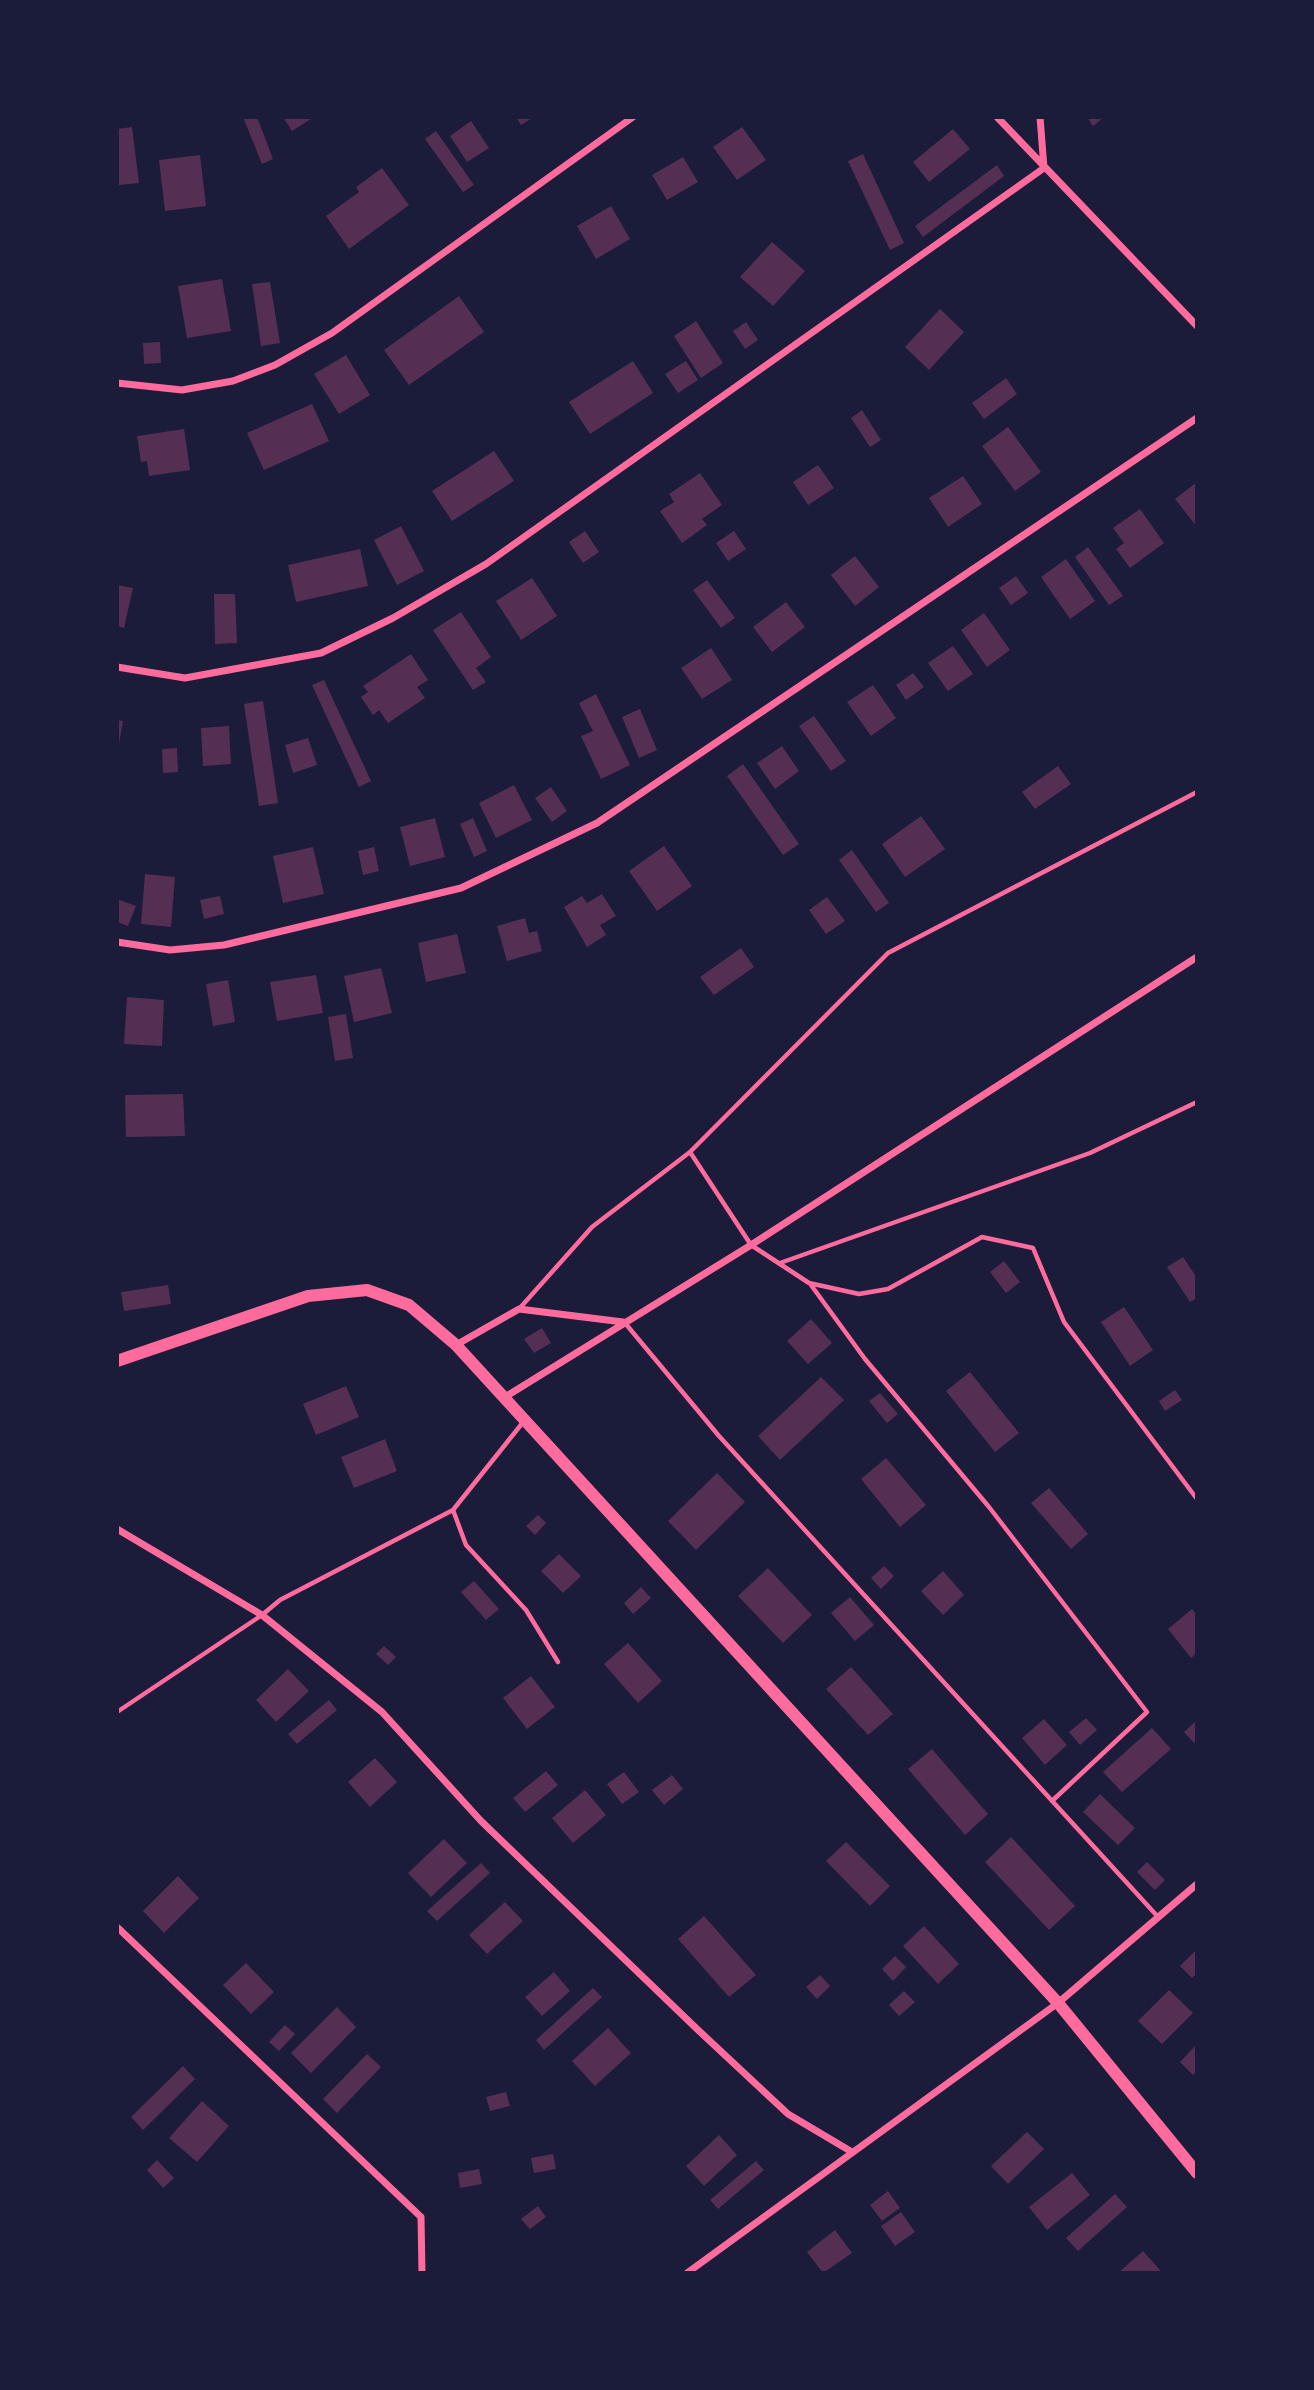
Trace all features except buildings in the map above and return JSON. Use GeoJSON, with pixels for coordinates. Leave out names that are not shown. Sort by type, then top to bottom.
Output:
{"type":"FeatureCollection","features":[{"type":"Feature","properties":{"kind":"street"},"geometry":{"type":"LineString","coordinates":[[117,383],[182,390],[233,381],[275,365],[331,334],[633,117]]}},
{"type":"Feature","properties":{"kind":"street"},"geometry":{"type":"LineString","coordinates":[[997,117],[1197,326]]}},
{"type":"Feature","properties":{"kind":"street"},"geometry":{"type":"LineString","coordinates":[[1040,117],[1044,168]]}},
{"type":"Feature","properties":{"kind":"street"},"geometry":{"type":"LineString","coordinates":[[117,667],[185,678],[270,663],[321,653],[393,618],[486,564],[1044,168]]}},
{"type":"Feature","properties":{"kind":"street"},"geometry":{"type":"LineString","coordinates":[[117,942],[170,950],[224,945],[461,888],[534,856],[597,823],[1197,418]]}},
{"type":"Feature","properties":{"kind":"street"},"geometry":{"type":"LineString","coordinates":[[505,1397],[751,1245],[1197,957]]}},
{"type":"Feature","properties":{"kind":"street"},"geometry":{"type":"LineString","coordinates":[[117,1361],[308,1296],[367,1290],[409,1305],[456,1345],[505,1397],[1058,2003],[1197,2172]]}},
{"type":"Feature","properties":{"kind":"street"},"geometry":{"type":"LineString","coordinates":[[456,1345],[519,1309],[624,1322]]}},
{"type":"Feature","properties":{"kind":"street"},"geometry":{"type":"LineString","coordinates":[[117,1529],[262,1615],[382,1712],[481,1821],[788,2114],[852,2152]]}},
{"type":"Feature","properties":{"kind":"street"},"geometry":{"type":"LineString","coordinates":[[687,2273],[1058,2003],[1160,1919],[1197,1884]]}},
{"type":"Feature","properties":{"kind":"street"},"geometry":{"type":"LineString","coordinates":[[117,1927],[421,2217],[422,2273]]}},
{"type":"Feature","properties":{"kind":"lane"},"geometry":{"type":"LineString","coordinates":[[519,1309],[592,1227],[691,1152],[888,953],[1197,792]]}},
{"type":"Feature","properties":{"kind":"lane"},"geometry":{"type":"LineString","coordinates":[[779,1264],[1090,1153],[1197,1102]]}},
{"type":"Feature","properties":{"kind":"lane"},"geometry":{"type":"LineString","coordinates":[[691,1152],[751,1245],[810,1283],[859,1294],[888,1289],[982,1237],[1033,1248],[1064,1322],[1197,1499]]}},
{"type":"Feature","properties":{"kind":"lane"},"geometry":{"type":"LineString","coordinates":[[810,1283],[864,1359],[989,1507],[1147,1712],[1052,1801]]}},
{"type":"Feature","properties":{"kind":"lane"},"geometry":{"type":"LineString","coordinates":[[624,1322],[719,1436],[1160,1919]]}},
{"type":"Feature","properties":{"kind":"lane"},"geometry":{"type":"LineString","coordinates":[[117,1712],[262,1615],[280,1600],[453,1510],[525,1420]]}},
{"type":"Feature","properties":{"kind":"lane"},"geometry":{"type":"LineString","coordinates":[[453,1510],[466,1545],[526,1610],[558,1662]]}}]}
